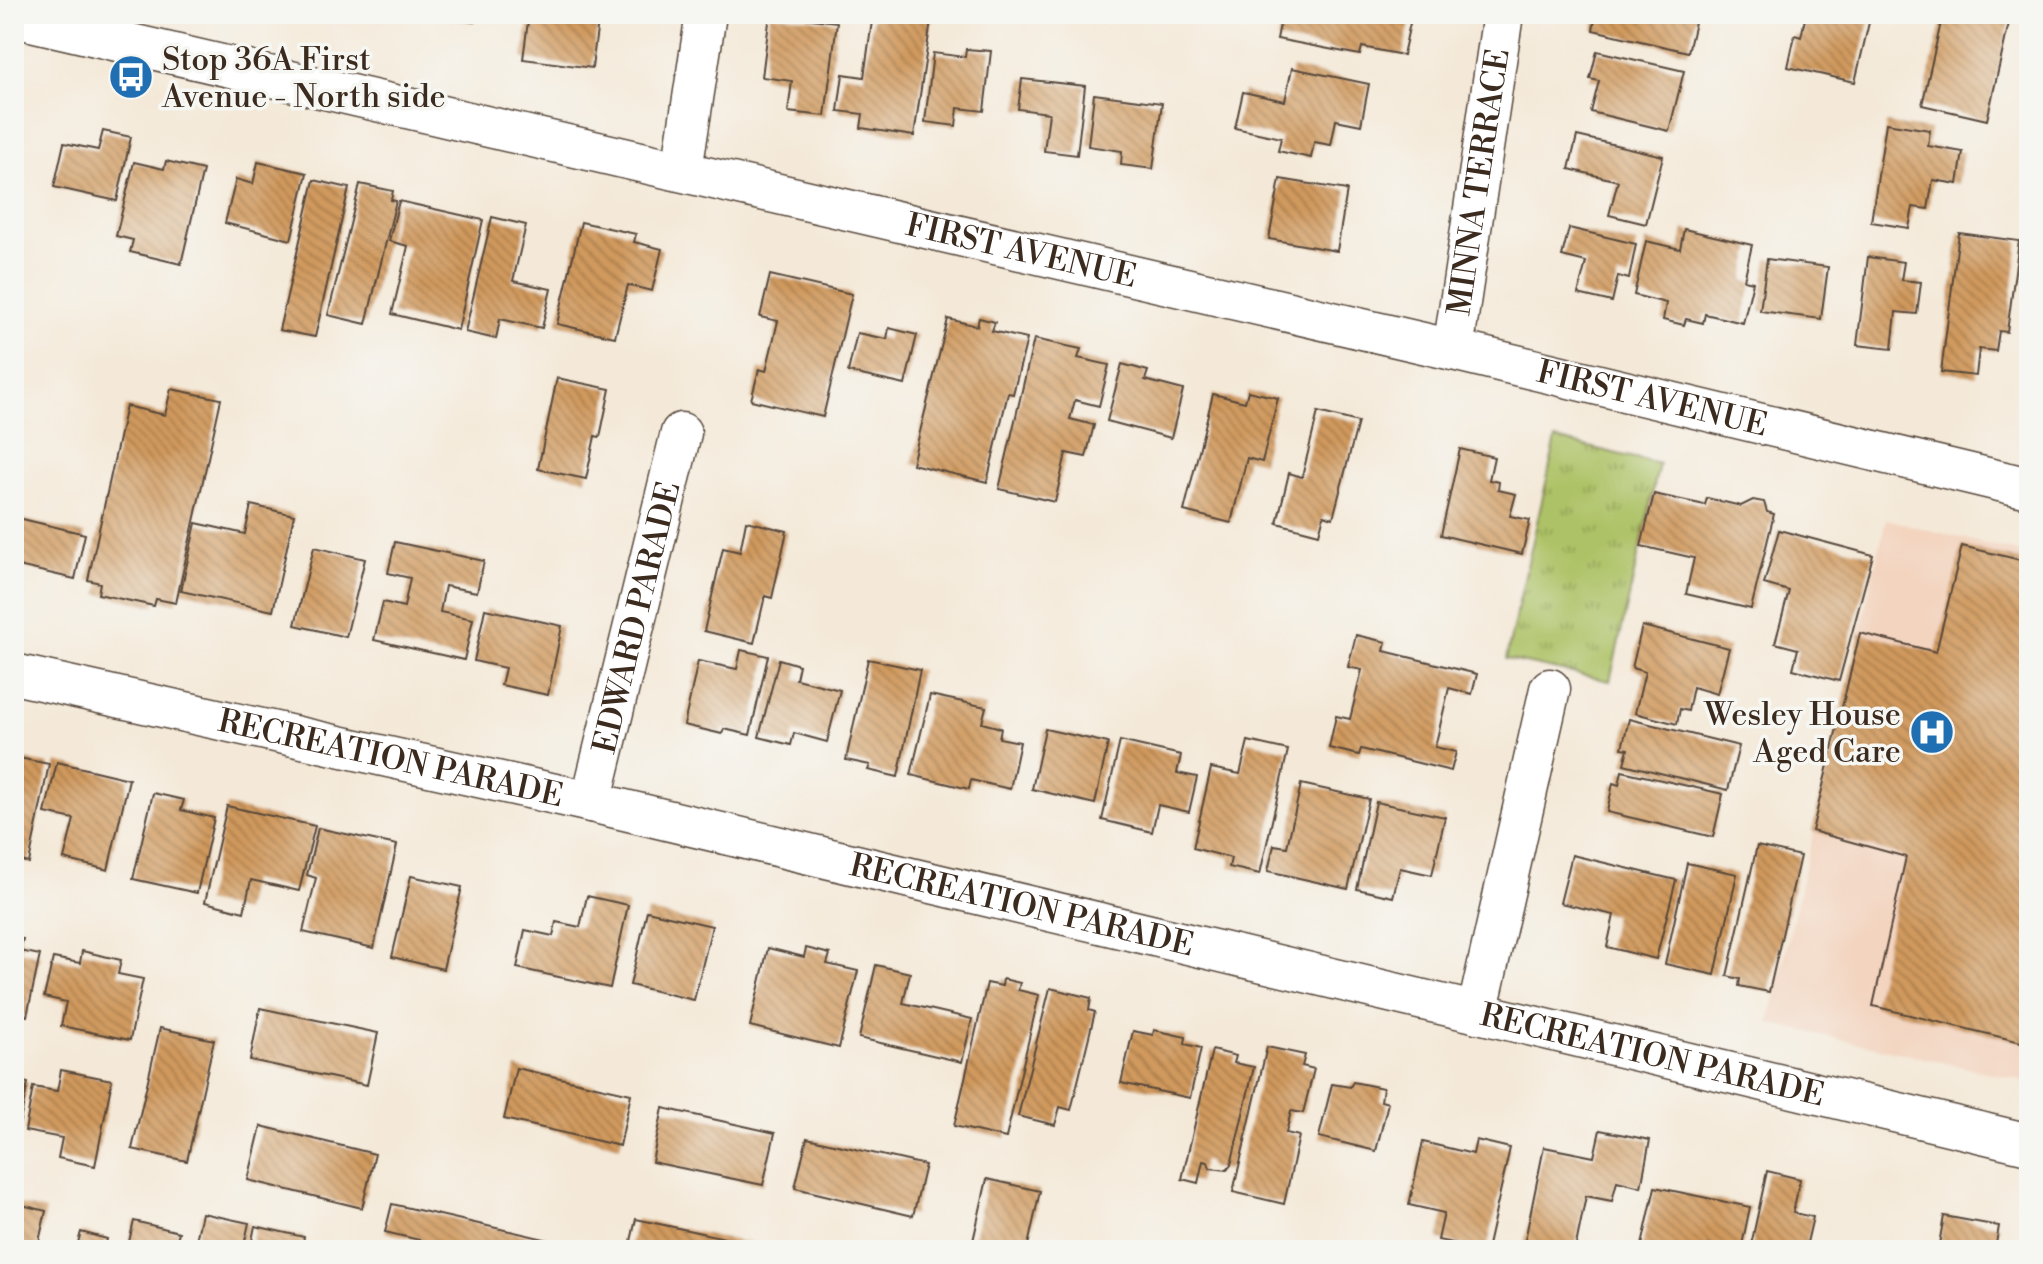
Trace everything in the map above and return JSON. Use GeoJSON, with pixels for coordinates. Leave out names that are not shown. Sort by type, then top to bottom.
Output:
{"type":"FeatureCollection","features":[{"type":"Feature","properties":{"kind":"street"},"geometry":{"type":"LineString","coordinates":[[682,170],[706,14]]}},
{"type":"Feature","properties":{"kind":"street","name":"MINNA TERRACE"},"geometry":{"type":"LineString","coordinates":[[1453,350],[1503,14]]}},
{"type":"Feature","properties":{"kind":"street","name":"FIRST AVENUE"},"geometry":{"type":"LineString","coordinates":[[14,17],[1453,350],[2029,488]]}},
{"type":"Feature","properties":{"kind":"street","name":"EDWARD PARADE"},"geometry":{"type":"LineString","coordinates":[[591,802],[681,433]]}},
{"type":"Feature","properties":{"kind":"street","name":"RECREATION PARADE"},"geometry":{"type":"LineString","coordinates":[[14,674],[591,802],[2029,1144]]}},
{"type":"Feature","properties":{"kind":"street"},"geometry":{"type":"LineString","coordinates":[[1477,1013],[1550,689]]}},
{"type":"Feature","properties":{"kind":"shaded area","name":"Wesley House Aged Care"},"geometry":{"type":"Polygon","coordinates":[[[1886,519],[2029,555],[2029,1082],[1769,1023],[1886,519]]]}},
{"type":"Feature","properties":{"kind":"green space"},"geometry":{"type":"Polygon","coordinates":[[[1556,439],[1659,464],[1610,681],[1506,659],[1556,439]]]}},
{"type":"Feature","properties":{"kind":"building"},"geometry":{"type":"Polygon","coordinates":[[[445,14],[475,14],[474,22],[444,18],[445,14]]]}},
{"type":"Feature","properties":{"kind":"building"},"geometry":{"type":"Polygon","coordinates":[[[529,14],[599,14],[592,68],[523,59],[529,14]]]}},
{"type":"Feature","properties":{"kind":"building"},"geometry":{"type":"Polygon","coordinates":[[[770,14],[837,22],[825,116],[788,112],[792,81],[762,77],[770,14]]]}},
{"type":"Feature","properties":{"kind":"building"},"geometry":{"type":"Polygon","coordinates":[[[873,14],[932,14],[914,136],[861,128],[863,114],[838,111],[843,74],[864,77],[873,14]]]}},
{"type":"Feature","properties":{"kind":"building"},"geometry":{"type":"Polygon","coordinates":[[[1282,14],[1412,14],[1403,55],[1362,47],[1360,55],[1277,39],[1282,14]]]}},
{"type":"Feature","properties":{"kind":"building"},"geometry":{"type":"Polygon","coordinates":[[[1596,14],[1697,14],[1688,52],[1593,30],[1596,14]]]}},
{"type":"Feature","properties":{"kind":"building"},"geometry":{"type":"Polygon","coordinates":[[[1806,14],[1871,14],[1855,82],[1788,67],[1795,35],[1801,37],[1806,14]]]}},
{"type":"Feature","properties":{"kind":"building"},"geometry":{"type":"Polygon","coordinates":[[[1943,14],[2011,14],[1987,120],[1922,105],[1943,14]]]}},
{"type":"Feature","properties":{"kind":"building"},"geometry":{"type":"Polygon","coordinates":[[[966,49],[991,51],[984,111],[958,108],[956,126],[925,122],[933,53],[965,57],[966,49]]]}},
{"type":"Feature","properties":{"kind":"building"},"geometry":{"type":"Polygon","coordinates":[[[1597,51],[1684,71],[1669,131],[1591,112],[1599,81],[1590,79],[1597,51]]]}},
{"type":"Feature","properties":{"kind":"building"},"geometry":{"type":"Polygon","coordinates":[[[1292,68],[1369,84],[1361,125],[1336,120],[1331,145],[1314,142],[1311,158],[1278,151],[1281,138],[1235,128],[1243,92],[1285,101],[1292,68]]]}},
{"type":"Feature","properties":{"kind":"building"},"geometry":{"type":"Polygon","coordinates":[[[1022,79],[1085,86],[1077,155],[1044,151],[1049,113],[1018,109],[1022,79]]]}},
{"type":"Feature","properties":{"kind":"building"},"geometry":{"type":"Polygon","coordinates":[[[1094,94],[1162,103],[1153,169],[1121,165],[1122,151],[1088,146],[1094,94]]]}},
{"type":"Feature","properties":{"kind":"building"},"geometry":{"type":"Polygon","coordinates":[[[1886,123],[1930,130],[1928,146],[1963,152],[1958,184],[1933,180],[1928,209],[1913,207],[1909,228],[1871,222],[1886,123]]]}},
{"type":"Feature","properties":{"kind":"building"},"geometry":{"type":"Polygon","coordinates":[[[103,131],[131,137],[117,201],[54,187],[64,143],[98,150],[103,131]]]}},
{"type":"Feature","properties":{"kind":"building"},"geometry":{"type":"Polygon","coordinates":[[[1577,136],[1663,156],[1646,224],[1609,215],[1618,181],[1569,169],[1577,136]]]}},
{"type":"Feature","properties":{"kind":"building"},"geometry":{"type":"Polygon","coordinates":[[[166,161],[203,170],[181,264],[130,252],[133,240],[116,236],[134,162],[164,169],[166,161]]]}},
{"type":"Feature","properties":{"kind":"building"},"geometry":{"type":"Polygon","coordinates":[[[258,162],[307,173],[291,240],[225,223],[236,179],[253,184],[258,162]]]}},
{"type":"Feature","properties":{"kind":"building"},"geometry":{"type":"Polygon","coordinates":[[[1280,179],[1347,190],[1337,251],[1269,239],[1280,179]]]}},
{"type":"Feature","properties":{"kind":"building"},"geometry":{"type":"Polygon","coordinates":[[[314,180],[349,188],[315,337],[279,330],[314,180]]]}},
{"type":"Feature","properties":{"kind":"building"},"geometry":{"type":"Polygon","coordinates":[[[360,184],[393,191],[391,200],[396,201],[366,324],[328,315],[360,184]]]}},
{"type":"Feature","properties":{"kind":"building"},"geometry":{"type":"Polygon","coordinates":[[[399,201],[483,220],[458,330],[392,314],[408,246],[389,241],[399,201]]]}},
{"type":"Feature","properties":{"kind":"building"},"geometry":{"type":"Polygon","coordinates":[[[492,217],[526,225],[513,281],[551,289],[542,328],[500,319],[496,339],[465,332],[492,217]]]}},
{"type":"Feature","properties":{"kind":"building"},"geometry":{"type":"Polygon","coordinates":[[[581,222],[636,234],[634,242],[662,249],[652,291],[628,285],[615,337],[557,324],[581,222]]]}},
{"type":"Feature","properties":{"kind":"building"},"geometry":{"type":"Polygon","coordinates":[[[1569,228],[1636,244],[1629,279],[1618,276],[1612,302],[1578,294],[1586,262],[1562,256],[1569,228]]]}},
{"type":"Feature","properties":{"kind":"building"},"geometry":{"type":"Polygon","coordinates":[[[1684,229],[1752,245],[1744,280],[1753,282],[1743,323],[1705,314],[1703,323],[1686,319],[1684,325],[1663,320],[1666,303],[1634,295],[1646,241],[1680,249],[1684,229]]]}},
{"type":"Feature","properties":{"kind":"building"},"geometry":{"type":"Polygon","coordinates":[[[1959,233],[2019,241],[2007,332],[1999,331],[1996,351],[1979,349],[1976,376],[1941,372],[1959,233]]]}},
{"type":"Feature","properties":{"kind":"building"},"geometry":{"type":"Polygon","coordinates":[[[1868,257],[1904,262],[1901,280],[1921,282],[1917,314],[1896,312],[1892,349],[1857,345],[1868,257]]]}},
{"type":"Feature","properties":{"kind":"building"},"geometry":{"type":"Polygon","coordinates":[[[1767,259],[1828,267],[1821,319],[1760,311],[1767,259]]]}},
{"type":"Feature","properties":{"kind":"building"},"geometry":{"type":"Polygon","coordinates":[[[770,275],[852,294],[823,417],[751,400],[759,369],[766,371],[778,321],[760,317],[770,275]]]}},
{"type":"Feature","properties":{"kind":"building"},"geometry":{"type":"Polygon","coordinates":[[[979,318],[995,322],[992,331],[1027,339],[1013,394],[1008,393],[987,482],[912,464],[948,319],[977,326],[979,318]]]}},
{"type":"Feature","properties":{"kind":"building"},"geometry":{"type":"Polygon","coordinates":[[[889,328],[917,335],[905,385],[848,372],[857,333],[887,339],[889,328]]]}},
{"type":"Feature","properties":{"kind":"building"},"geometry":{"type":"Polygon","coordinates":[[[1034,339],[1081,349],[1078,358],[1109,365],[1099,406],[1075,400],[1070,419],[1094,425],[1086,457],[1066,453],[1055,502],[999,489],[1034,339]]]}},
{"type":"Feature","properties":{"kind":"building"},"geometry":{"type":"Polygon","coordinates":[[[2029,353],[2029,386],[2023,385],[2029,353]]]}},
{"type":"Feature","properties":{"kind":"building"},"geometry":{"type":"Polygon","coordinates":[[[1122,364],[1148,371],[1145,380],[1183,390],[1171,438],[1107,421],[1122,364]]]}},
{"type":"Feature","properties":{"kind":"building"},"geometry":{"type":"Polygon","coordinates":[[[557,378],[610,389],[600,437],[595,436],[586,479],[538,469],[557,378]]]}},
{"type":"Feature","properties":{"kind":"building"},"geometry":{"type":"Polygon","coordinates":[[[171,389],[221,399],[176,603],[156,599],[154,606],[98,594],[100,583],[88,580],[126,406],[165,415],[171,389]]]}},
{"type":"Feature","properties":{"kind":"building"},"geometry":{"type":"Polygon","coordinates":[[[1248,391],[1278,398],[1262,462],[1247,458],[1231,523],[1184,511],[1213,394],[1245,402],[1248,391]]]}},
{"type":"Feature","properties":{"kind":"building"},"geometry":{"type":"Polygon","coordinates":[[[1318,412],[1358,422],[1333,518],[1324,515],[1319,534],[1277,523],[1289,473],[1302,477],[1318,412]]]}},
{"type":"Feature","properties":{"kind":"building"},"geometry":{"type":"Polygon","coordinates":[[[1460,449],[1494,457],[1489,480],[1499,482],[1498,490],[1516,494],[1510,516],[1530,520],[1522,554],[1441,535],[1460,449]]]}},
{"type":"Feature","properties":{"kind":"building"},"geometry":{"type":"Polygon","coordinates":[[[1654,494],[1705,505],[1707,498],[1741,506],[1753,500],[1764,502],[1767,512],[1774,514],[1751,609],[1686,594],[1694,558],[1641,546],[1654,494]]]}},
{"type":"Feature","properties":{"kind":"building"},"geometry":{"type":"Polygon","coordinates":[[[251,505],[294,515],[273,611],[181,591],[196,523],[245,534],[251,505]]]}},
{"type":"Feature","properties":{"kind":"building"},"geometry":{"type":"Polygon","coordinates":[[[14,517],[85,534],[75,579],[14,565],[14,517]]]}},
{"type":"Feature","properties":{"kind":"building"},"geometry":{"type":"Polygon","coordinates":[[[746,521],[787,531],[772,598],[765,596],[754,643],[704,631],[723,548],[740,552],[746,521]]]}},
{"type":"Feature","properties":{"kind":"building"},"geometry":{"type":"Polygon","coordinates":[[[1779,530],[1873,555],[1839,681],[1793,669],[1798,649],[1775,643],[1789,591],[1764,584],[1779,530]]]}},
{"type":"Feature","properties":{"kind":"building"},"geometry":{"type":"Polygon","coordinates":[[[395,542],[484,561],[477,592],[445,586],[440,612],[473,619],[464,660],[374,640],[383,602],[404,607],[410,578],[388,573],[395,542]]]}},
{"type":"Feature","properties":{"kind":"building","name":"Wesley House Aged Care"},"geometry":{"type":"Polygon","coordinates":[[[1962,546],[2029,562],[2029,1044],[1873,1006],[1906,857],[1812,831],[1860,633],[1936,652],[1962,546]]]}},
{"type":"Feature","properties":{"kind":"building"},"geometry":{"type":"Polygon","coordinates":[[[314,547],[365,559],[346,637],[295,625],[314,547]]]}},
{"type":"Feature","properties":{"kind":"building"},"geometry":{"type":"Polygon","coordinates":[[[485,609],[562,626],[548,695],[501,685],[505,668],[474,661],[485,609]]]}},
{"type":"Feature","properties":{"kind":"building"},"geometry":{"type":"Polygon","coordinates":[[[1642,626],[1729,648],[1717,694],[1693,687],[1688,711],[1680,709],[1677,724],[1635,713],[1645,672],[1632,668],[1642,626]]]}},
{"type":"Feature","properties":{"kind":"building"},"geometry":{"type":"Polygon","coordinates":[[[1356,635],[1386,642],[1384,651],[1477,674],[1472,694],[1449,688],[1435,747],[1456,752],[1451,771],[1361,749],[1359,755],[1329,748],[1336,716],[1350,719],[1362,670],[1348,667],[1356,635]]]}},
{"type":"Feature","properties":{"kind":"building"},"geometry":{"type":"Polygon","coordinates":[[[741,650],[768,656],[750,735],[724,729],[722,734],[684,725],[698,661],[737,669],[741,650]]]}},
{"type":"Feature","properties":{"kind":"building"},"geometry":{"type":"Polygon","coordinates":[[[779,659],[799,665],[796,679],[840,690],[827,742],[794,733],[791,745],[759,737],[779,659]]]}},
{"type":"Feature","properties":{"kind":"building"},"geometry":{"type":"Polygon","coordinates":[[[868,659],[920,670],[898,777],[868,770],[870,765],[846,760],[868,659]]]}},
{"type":"Feature","properties":{"kind":"building"},"geometry":{"type":"Polygon","coordinates":[[[930,695],[986,707],[982,723],[1001,728],[999,738],[1020,742],[1010,789],[971,780],[969,789],[911,775],[930,695]]]}},
{"type":"Feature","properties":{"kind":"building"},"geometry":{"type":"Polygon","coordinates":[[[1629,719],[1739,746],[1728,790],[1624,764],[1628,749],[1622,748],[1629,719]]]}},
{"type":"Feature","properties":{"kind":"building"},"geometry":{"type":"Polygon","coordinates":[[[1045,729],[1108,743],[1095,804],[1032,789],[1045,729]]]}},
{"type":"Feature","properties":{"kind":"building"},"geometry":{"type":"Polygon","coordinates":[[[1120,741],[1181,755],[1177,773],[1197,777],[1189,812],[1158,805],[1152,832],[1102,820],[1120,741]]]}},
{"type":"Feature","properties":{"kind":"building"},"geometry":{"type":"Polygon","coordinates":[[[1248,741],[1288,750],[1260,874],[1229,867],[1231,858],[1193,848],[1211,768],[1240,774],[1248,741]]]}},
{"type":"Feature","properties":{"kind":"building"},"geometry":{"type":"Polygon","coordinates":[[[14,757],[49,764],[29,863],[14,859],[14,757]]]}},
{"type":"Feature","properties":{"kind":"building"},"geometry":{"type":"Polygon","coordinates":[[[57,762],[129,779],[108,870],[64,859],[74,819],[45,813],[57,762]]]}},
{"type":"Feature","properties":{"kind":"building"},"geometry":{"type":"Polygon","coordinates":[[[1622,771],[1723,794],[1713,837],[1607,812],[1613,783],[1619,785],[1622,771]]]}},
{"type":"Feature","properties":{"kind":"building"},"geometry":{"type":"Polygon","coordinates":[[[1301,784],[1369,799],[1348,889],[1268,871],[1274,845],[1287,847],[1301,784]]]}},
{"type":"Feature","properties":{"kind":"building"},"geometry":{"type":"Polygon","coordinates":[[[153,793],[184,800],[181,810],[214,818],[197,893],[133,879],[153,793]]]}},
{"type":"Feature","properties":{"kind":"building"},"geometry":{"type":"Polygon","coordinates":[[[1376,802],[1445,817],[1432,875],[1400,868],[1393,897],[1357,889],[1376,802]]]}},
{"type":"Feature","properties":{"kind":"building"},"geometry":{"type":"Polygon","coordinates":[[[227,806],[315,826],[299,891],[251,880],[244,912],[205,902],[227,806]]]}},
{"type":"Feature","properties":{"kind":"building"},"geometry":{"type":"Polygon","coordinates":[[[318,828],[397,845],[374,948],[303,932],[316,878],[307,875],[318,828]]]}},
{"type":"Feature","properties":{"kind":"building"},"geometry":{"type":"Polygon","coordinates":[[[1757,846],[1800,856],[1769,992],[1739,986],[1740,979],[1727,976],[1757,846]]]}},
{"type":"Feature","properties":{"kind":"building"},"geometry":{"type":"Polygon","coordinates":[[[1572,855],[1676,880],[1656,959],[1607,947],[1614,915],[1560,903],[1572,855]]]}},
{"type":"Feature","properties":{"kind":"building"},"geometry":{"type":"Polygon","coordinates":[[[1687,863],[1737,874],[1715,975],[1665,964],[1687,863]]]}},
{"type":"Feature","properties":{"kind":"building"},"geometry":{"type":"Polygon","coordinates":[[[411,876],[462,887],[443,969],[392,957],[411,876]]]}},
{"type":"Feature","properties":{"kind":"building"},"geometry":{"type":"Polygon","coordinates":[[[587,896],[628,905],[610,988],[517,968],[525,930],[553,936],[556,922],[580,927],[587,896]]]}},
{"type":"Feature","properties":{"kind":"building"},"geometry":{"type":"Polygon","coordinates":[[[647,911],[712,926],[694,1000],[630,985],[647,911]]]}},
{"type":"Feature","properties":{"kind":"building"},"geometry":{"type":"Polygon","coordinates":[[[14,937],[23,939],[20,951],[40,955],[27,1016],[14,1013],[14,937]]]}},
{"type":"Feature","properties":{"kind":"building"},"geometry":{"type":"Polygon","coordinates":[[[768,948],[804,957],[806,948],[830,954],[827,964],[858,971],[839,1048],[750,1026],[768,948]]]}},
{"type":"Feature","properties":{"kind":"building"},"geometry":{"type":"Polygon","coordinates":[[[82,951],[121,960],[118,974],[143,979],[130,1040],[61,1026],[66,1002],[44,997],[53,958],[80,963],[82,951]]]}},
{"type":"Feature","properties":{"kind":"building"},"geometry":{"type":"Polygon","coordinates":[[[876,965],[910,973],[903,1003],[972,1019],[962,1062],[859,1038],[876,965]]]}},
{"type":"Feature","properties":{"kind":"building"},"geometry":{"type":"Polygon","coordinates":[[[1003,979],[1020,983],[1018,990],[1039,995],[1006,1138],[954,1126],[987,983],[1002,986],[1003,979]]]}},
{"type":"Feature","properties":{"kind":"building"},"geometry":{"type":"Polygon","coordinates":[[[1050,988],[1091,998],[1089,1010],[1095,1012],[1071,1110],[1060,1107],[1055,1125],[1018,1116],[1050,988]]]}},
{"type":"Feature","properties":{"kind":"building"},"geometry":{"type":"Polygon","coordinates":[[[260,1008],[378,1033],[367,1085],[250,1060],[260,1008]]]}},
{"type":"Feature","properties":{"kind":"building"},"geometry":{"type":"Polygon","coordinates":[[[160,1028],[214,1040],[187,1161],[132,1149],[160,1028]]]}},
{"type":"Feature","properties":{"kind":"building"},"geometry":{"type":"Polygon","coordinates":[[[1154,1030],[1186,1037],[1185,1044],[1201,1048],[1190,1098],[1121,1083],[1133,1031],[1153,1035],[1154,1030]]]}},
{"type":"Feature","properties":{"kind":"building"},"geometry":{"type":"Polygon","coordinates":[[[1267,1047],[1305,1055],[1302,1066],[1314,1069],[1303,1113],[1291,1111],[1286,1133],[1299,1136],[1284,1204],[1233,1192],[1267,1047]]]}},
{"type":"Feature","properties":{"kind":"building"},"geometry":{"type":"Polygon","coordinates":[[[1212,1050],[1236,1056],[1234,1063],[1254,1067],[1231,1165],[1227,1170],[1210,1168],[1208,1162],[1203,1161],[1198,1183],[1182,1179],[1212,1050]]]}},
{"type":"Feature","properties":{"kind":"building"},"geometry":{"type":"Polygon","coordinates":[[[516,1068],[631,1094],[620,1146],[504,1119],[516,1068]]]}},
{"type":"Feature","properties":{"kind":"building"},"geometry":{"type":"Polygon","coordinates":[[[61,1070],[112,1080],[95,1166],[58,1158],[62,1138],[25,1131],[33,1087],[57,1091],[61,1070]]]}},
{"type":"Feature","properties":{"kind":"building"},"geometry":{"type":"Polygon","coordinates":[[[14,1080],[28,1083],[19,1125],[14,1124],[14,1080]]]}},
{"type":"Feature","properties":{"kind":"building"},"geometry":{"type":"Polygon","coordinates":[[[1353,1082],[1383,1088],[1381,1101],[1388,1103],[1376,1151],[1319,1137],[1332,1084],[1350,1087],[1353,1082]]]}},
{"type":"Feature","properties":{"kind":"building"},"geometry":{"type":"Polygon","coordinates":[[[663,1108],[775,1133],[763,1185],[652,1162],[663,1108]]]}},
{"type":"Feature","properties":{"kind":"building"},"geometry":{"type":"Polygon","coordinates":[[[261,1126],[375,1154],[362,1208],[248,1180],[261,1126]]]}},
{"type":"Feature","properties":{"kind":"building"},"geometry":{"type":"Polygon","coordinates":[[[1600,1130],[1650,1140],[1641,1187],[1617,1181],[1612,1201],[1586,1196],[1575,1250],[1523,1250],[1544,1147],[1594,1157],[1600,1130]]]}},
{"type":"Feature","properties":{"kind":"building"},"geometry":{"type":"Polygon","coordinates":[[[807,1138],[925,1165],[913,1216],[795,1188],[807,1138]]]}},
{"type":"Feature","properties":{"kind":"building"},"geometry":{"type":"Polygon","coordinates":[[[1476,1140],[1510,1148],[1487,1250],[1438,1240],[1444,1213],[1409,1205],[1423,1142],[1473,1154],[1476,1140]]]}},
{"type":"Feature","properties":{"kind":"building"},"geometry":{"type":"Polygon","coordinates":[[[1767,1171],[1800,1179],[1793,1213],[1813,1217],[1806,1247],[1813,1250],[1750,1250],[1767,1171]]]}},
{"type":"Feature","properties":{"kind":"building"},"geometry":{"type":"Polygon","coordinates":[[[987,1179],[1040,1191],[1027,1250],[971,1250],[987,1179]]]}},
{"type":"Feature","properties":{"kind":"building"},"geometry":{"type":"Polygon","coordinates":[[[1655,1187],[1750,1207],[1741,1250],[1709,1245],[1708,1250],[1641,1250],[1655,1187]]]}},
{"type":"Feature","properties":{"kind":"building"},"geometry":{"type":"Polygon","coordinates":[[[14,1203],[46,1211],[37,1250],[14,1250],[14,1203]]]}},
{"type":"Feature","properties":{"kind":"building"},"geometry":{"type":"Polygon","coordinates":[[[392,1204],[588,1250],[462,1250],[385,1232],[392,1204]]]}},
{"type":"Feature","properties":{"kind":"building"},"geometry":{"type":"Polygon","coordinates":[[[202,1213],[249,1223],[243,1250],[194,1250],[202,1213]]]}},
{"type":"Feature","properties":{"kind":"building"},"geometry":{"type":"Polygon","coordinates":[[[1944,1216],[1999,1226],[1995,1250],[1938,1250],[1944,1216]]]}},
{"type":"Feature","properties":{"kind":"building"},"geometry":{"type":"Polygon","coordinates":[[[636,1219],[753,1244],[752,1250],[629,1250],[636,1219]]]}},
{"type":"Feature","properties":{"kind":"building"},"geometry":{"type":"Polygon","coordinates":[[[134,1221],[179,1232],[174,1250],[127,1250],[134,1221]]]}},
{"type":"Feature","properties":{"kind":"building"},"geometry":{"type":"Polygon","coordinates":[[[255,1226],[304,1237],[301,1250],[250,1250],[255,1226]]]}},
{"type":"Feature","properties":{"kind":"building"},"geometry":{"type":"Polygon","coordinates":[[[81,1232],[107,1239],[105,1248],[110,1250],[76,1250],[81,1232]]]}},
{"type":"Feature","properties":{"kind":"place","name":"Stop 36A First Avenue - North side"},"geometry":{"type":"Point","coordinates":[131,77]}},
{"type":"Feature","properties":{"kind":"place","name":"Wesley House Aged Care"},"geometry":{"type":"Point","coordinates":[1932,732]}}]}
